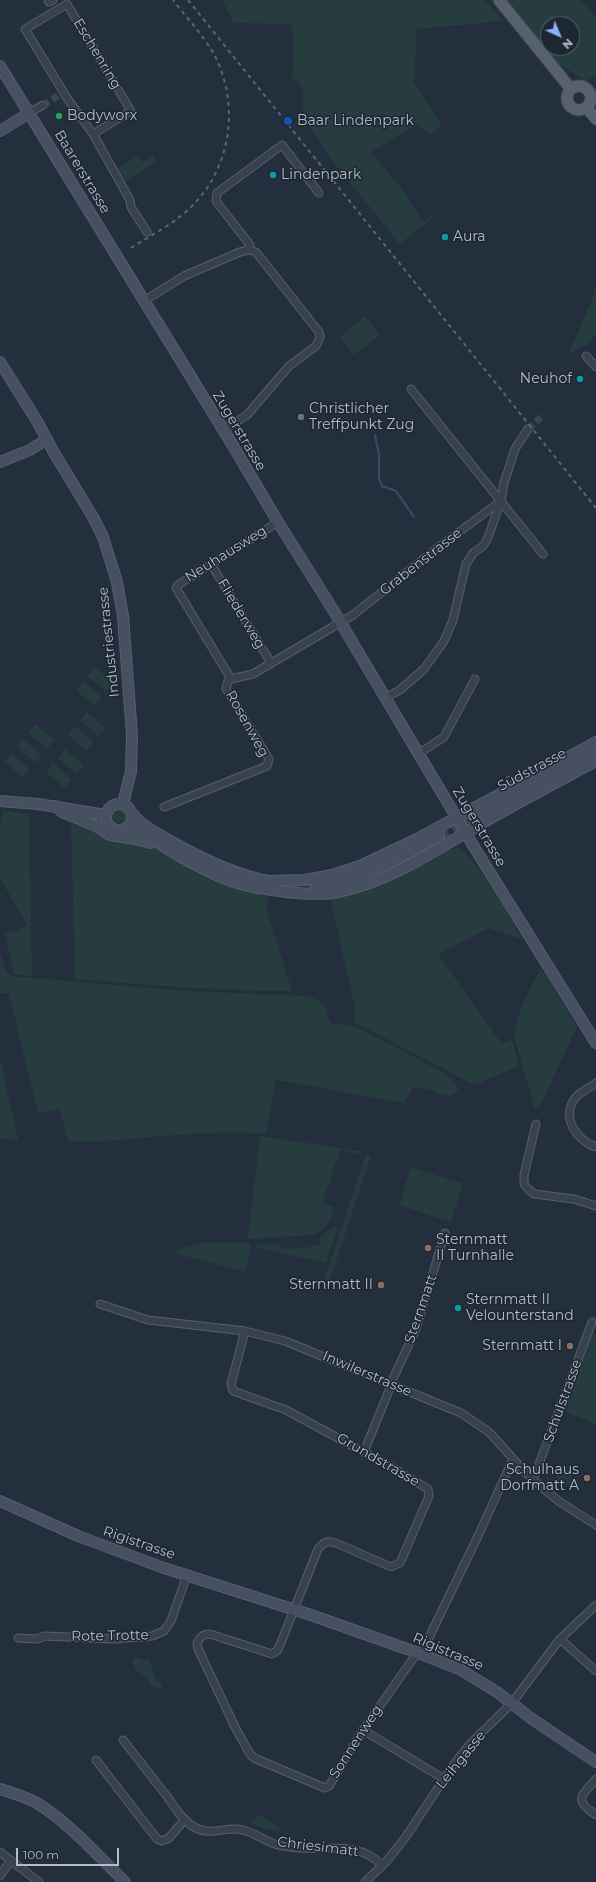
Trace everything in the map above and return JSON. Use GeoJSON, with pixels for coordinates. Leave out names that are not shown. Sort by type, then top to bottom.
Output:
{"type":"FeatureCollection","features":[{"type":"Feature","properties":{"kind":"main road"},"geometry":{"type":"LineString","coordinates":[[499,0],[571,89]]}},
{"type":"Feature","properties":{"kind":"main road","name":"Baarerstrasse"},"geometry":{"type":"LineString","coordinates":[[0,66],[114,253]]}},
{"type":"Feature","properties":{"kind":"main road"},"geometry":{"type":"LineString","coordinates":[[578,86],[590,93],[591,101],[587,108],[583,110],[575,110],[568,104],[567,96],[571,89],[578,86]]}},
{"type":"Feature","properties":{"kind":"main road"},"geometry":{"type":"LineString","coordinates":[[587,108],[596,119]]}},
{"type":"Feature","properties":{"kind":"main road"},"geometry":{"type":"LineString","coordinates":[[0,131],[29,113]]}},
{"type":"Feature","properties":{"kind":"main road","name":"Zugerstrasse"},"geometry":{"type":"LineString","coordinates":[[114,253],[341,623],[456,817],[596,1043]]}},
{"type":"Feature","properties":{"kind":"main road","name":"Industriestrasse"},"geometry":{"type":"LineString","coordinates":[[0,362],[37,421],[93,517],[103,537],[121,598],[132,741],[131,772],[123,804]]}},
{"type":"Feature","properties":{"kind":"main road"},"geometry":{"type":"LineString","coordinates":[[0,462],[30,450],[47,439]]}},
{"type":"Feature","properties":{"kind":"main road"},"geometry":{"type":"LineString","coordinates":[[266,885],[332,875],[387,855],[596,742]]}},
{"type":"Feature","properties":{"kind":"main road","name":"Südstrasse"},"geometry":{"type":"LineString","coordinates":[[482,813],[596,751]]}},
{"type":"Feature","properties":{"kind":"main road"},"geometry":{"type":"LineString","coordinates":[[54,806],[64,813],[96,826],[110,835],[141,840],[173,852],[227,878],[266,885],[302,894],[336,892],[350,889],[399,870],[596,761]]}},
{"type":"Feature","properties":{"kind":"main road"},"geometry":{"type":"LineString","coordinates":[[0,801],[54,806],[106,814]]}},
{"type":"Feature","properties":{"kind":"main road"},"geometry":{"type":"LineString","coordinates":[[173,852],[147,836],[126,828],[117,830],[112,828],[107,823],[106,814],[112,805],[123,804],[128,807],[143,825],[200,857],[266,885],[346,880],[385,864],[439,836]]}},
{"type":"Feature","properties":{"kind":"main road"},"geometry":{"type":"LineString","coordinates":[[126,828],[132,820],[132,813]]}},
{"type":"Feature","properties":{"kind":"main road","name":"Rigistrasse"},"geometry":{"type":"LineString","coordinates":[[0,1501],[26,1514],[78,1536],[187,1575],[419,1653],[480,1680],[596,1762]]}},
{"type":"Feature","properties":{"kind":"main road"},"geometry":{"type":"LineString","coordinates":[[0,1789],[20,1795],[48,1811],[69,1828],[125,1882]]}},
{"type":"Feature","properties":{"kind":"street"},"geometry":{"type":"LineString","coordinates":[[48,0],[50,2],[53,0]]}},
{"type":"Feature","properties":{"kind":"street","name":"Eschenring"},"geometry":{"type":"LineString","coordinates":[[93,134],[131,111],[67,4],[25,29],[60,95],[93,134],[130,200],[131,207],[147,232]]}},
{"type":"Feature","properties":{"kind":"street"},"geometry":{"type":"LineString","coordinates":[[29,113],[43,106]]}},
{"type":"Feature","properties":{"kind":"street"},"geometry":{"type":"LineString","coordinates":[[249,250],[250,245],[216,201],[217,194],[282,145],[319,193]]}},
{"type":"Feature","properties":{"kind":"street"},"geometry":{"type":"LineString","coordinates":[[144,302],[184,276],[240,252],[249,250],[256,252],[319,332],[320,337],[316,346],[289,366],[247,415],[223,430]]}},
{"type":"Feature","properties":{"kind":"street"},"geometry":{"type":"LineString","coordinates":[[586,356],[596,367]]}},
{"type":"Feature","properties":{"kind":"street"},"geometry":{"type":"LineString","coordinates":[[411,389],[543,554]]}},
{"type":"Feature","properties":{"kind":"street"},"geometry":{"type":"LineString","coordinates":[[385,698],[400,690],[424,669],[444,641],[453,620],[466,564],[473,553],[482,547],[487,540],[501,501],[504,483],[514,450],[528,429]]}},
{"type":"Feature","properties":{"kind":"street","name":"Grabenstrasse"},"geometry":{"type":"LineString","coordinates":[[341,623],[501,501]]}},
{"type":"Feature","properties":{"kind":"street","name":"Neuhausweg"},"geometry":{"type":"LineString","coordinates":[[176,588],[178,585],[278,522]]}},
{"type":"Feature","properties":{"kind":"street","name":"Fliederweg"},"geometry":{"type":"LineString","coordinates":[[211,564],[271,663]]}},
{"type":"Feature","properties":{"kind":"street","name":"Rosenweg"},"geometry":{"type":"LineString","coordinates":[[164,807],[267,766],[269,759],[226,689],[228,681],[231,679],[176,588]]}},
{"type":"Feature","properties":{"kind":"street"},"geometry":{"type":"LineString","coordinates":[[231,679],[253,674],[341,623]]}},
{"type":"Feature","properties":{"kind":"street"},"geometry":{"type":"LineString","coordinates":[[418,754],[444,738],[476,679]]}},
{"type":"Feature","properties":{"kind":"street"},"geometry":{"type":"LineString","coordinates":[[596,1083],[578,1095],[571,1104],[569,1114],[571,1124],[575,1132],[584,1141],[596,1147]]}},
{"type":"Feature","properties":{"kind":"street"},"geometry":{"type":"LineString","coordinates":[[536,1124],[524,1176],[524,1184],[534,1194],[574,1199],[596,1206]]}},
{"type":"Feature","properties":{"kind":"street","name":"Sternmatt"},"geometry":{"type":"LineString","coordinates":[[364,1452],[391,1383],[416,1329],[445,1233]]}},
{"type":"Feature","properties":{"kind":"street","name":"Inwilerstrasse"},"geometry":{"type":"LineString","coordinates":[[100,1304],[148,1320],[245,1331],[285,1341],[391,1383],[461,1413],[480,1424],[493,1436],[533,1480],[560,1502],[596,1524]]}},
{"type":"Feature","properties":{"kind":"street","name":"Schulstrasse"},"geometry":{"type":"LineString","coordinates":[[533,1480],[592,1322]]}},
{"type":"Feature","properties":{"kind":"street","name":"Grundstrasse"},"geometry":{"type":"LineString","coordinates":[[245,1331],[231,1384],[233,1391],[286,1410],[364,1452],[428,1489],[429,1496],[400,1563],[392,1567],[336,1543],[329,1541],[324,1542],[318,1549],[294,1610]]}},
{"type":"Feature","properties":{"kind":"street","name":"Sonnenweg"},"geometry":{"type":"LineString","coordinates":[[294,1610],[278,1650],[272,1654],[210,1634],[204,1634],[197,1643],[236,1729],[254,1758],[325,1788],[329,1786],[363,1730],[419,1653],[472,1548],[513,1459]]}},
{"type":"Feature","properties":{"kind":"street","name":"Rote Trotte"},"geometry":{"type":"LineString","coordinates":[[18,1638],[38,1639],[44,1636],[114,1639],[159,1634],[168,1626],[171,1620],[187,1575]]}},
{"type":"Feature","properties":{"kind":"street","name":"Leihgasse"},"geometry":{"type":"LineString","coordinates":[[365,1882],[405,1838],[444,1779],[470,1744],[512,1703],[560,1639],[596,1605]]}},
{"type":"Feature","properties":{"kind":"street"},"geometry":{"type":"LineString","coordinates":[[560,1639],[596,1671]]}},
{"type":"Feature","properties":{"kind":"street"},"geometry":{"type":"LineString","coordinates":[[363,1730],[444,1779]]}},
{"type":"Feature","properties":{"kind":"street","name":"Chriesimatt"},"geometry":{"type":"LineString","coordinates":[[123,1740],[185,1819],[204,1832],[216,1832],[233,1829],[246,1831],[278,1845],[309,1848],[352,1848],[366,1853],[382,1865]]}},
{"type":"Feature","properties":{"kind":"street"},"geometry":{"type":"LineString","coordinates":[[96,1760],[158,1839],[162,1841],[169,1838],[185,1819]]}},
{"type":"Feature","properties":{"kind":"street"},"geometry":{"type":"LineString","coordinates":[[596,1779],[582,1796],[581,1802],[584,1807],[596,1815]]}},
{"type":"Feature","properties":{"kind":"street"},"geometry":{"type":"LineString","coordinates":[[0,1852],[39,1882]]}},
{"type":"Feature","properties":{"kind":"street"},"geometry":{"type":"LineString","coordinates":[[0,1876],[11,1860]]}},
{"type":"Feature","properties":{"kind":"green space"},"geometry":{"type":"Polygon","coordinates":[[[222,0],[485,0],[503,21],[417,29],[414,82],[442,126],[430,134],[417,125],[371,152],[403,190],[423,222],[438,213],[400,244],[336,165],[305,120],[303,93],[298,82],[292,79],[294,36],[291,24],[234,23],[222,0]]]}},
{"type":"Feature","properties":{"kind":"green space"},"geometry":{"type":"Polygon","coordinates":[[[505,0],[580,0],[596,17],[596,76],[585,81],[557,62],[552,56],[580,56],[580,16],[540,16],[540,42],[505,0]]]}},
{"type":"Feature","properties":{"kind":"green space"},"geometry":{"type":"Polygon","coordinates":[[[138,156],[142,162],[153,156],[156,162],[126,181],[118,168],[138,156]]]}},
{"type":"Feature","properties":{"kind":"green space"},"geometry":{"type":"Polygon","coordinates":[[[596,290],[596,332],[590,342],[568,355],[596,290]]]}},
{"type":"Feature","properties":{"kind":"green space"},"geometry":{"type":"Polygon","coordinates":[[[365,316],[380,335],[354,355],[340,337],[365,316]]]}},
{"type":"Feature","properties":{"kind":"green space"},"geometry":{"type":"Polygon","coordinates":[[[95,667],[114,683],[106,691],[87,676],[95,667]]]}},
{"type":"Feature","properties":{"kind":"green space"},"geometry":{"type":"Polygon","coordinates":[[[83,681],[102,697],[94,706],[76,690],[83,681]]]}},
{"type":"Feature","properties":{"kind":"green space"},"geometry":{"type":"Polygon","coordinates":[[[87,712],[106,728],[98,736],[80,720],[87,712]]]}},
{"type":"Feature","properties":{"kind":"green space"},"geometry":{"type":"Polygon","coordinates":[[[36,724],[54,740],[47,749],[28,733],[36,724]]]}},
{"type":"Feature","properties":{"kind":"green space"},"geometry":{"type":"Polygon","coordinates":[[[75,726],[94,742],[86,751],[68,735],[75,726]]]}},
{"type":"Feature","properties":{"kind":"green space"},"geometry":{"type":"Polygon","coordinates":[[[23,739],[42,755],[35,763],[16,747],[23,739]]]}},
{"type":"Feature","properties":{"kind":"green space"},"geometry":{"type":"Polygon","coordinates":[[[65,749],[84,765],[77,774],[58,758],[65,749]]]}},
{"type":"Feature","properties":{"kind":"green space"},"geometry":{"type":"Polygon","coordinates":[[[11,753],[30,769],[23,777],[4,762],[11,753]]]}},
{"type":"Feature","properties":{"kind":"green space"},"geometry":{"type":"Polygon","coordinates":[[[53,763],[72,779],[64,788],[46,772],[53,763]]]}},
{"type":"Feature","properties":{"kind":"green space"},"geometry":{"type":"Polygon","coordinates":[[[116,809],[122,809],[126,813],[126,819],[122,823],[116,823],[112,819],[112,813],[116,809]]]}},
{"type":"Feature","properties":{"kind":"green space"},"geometry":{"type":"Polygon","coordinates":[[[3,810],[29,814],[32,976],[14,974],[5,933],[16,931],[27,925],[1,880],[0,881],[0,826],[3,810]]]}},
{"type":"Feature","properties":{"kind":"green space"},"geometry":{"type":"Polygon","coordinates":[[[71,824],[152,846],[191,867],[256,892],[269,894],[266,908],[292,991],[211,989],[75,979],[71,824]]]}},
{"type":"Feature","properties":{"kind":"green space"},"geometry":{"type":"Polygon","coordinates":[[[458,848],[474,862],[502,904],[522,939],[489,928],[438,954],[501,1043],[512,1040],[519,1066],[474,1085],[355,1023],[355,1008],[330,897],[446,850],[458,848]]]}},
{"type":"Feature","properties":{"kind":"green space"},"geometry":{"type":"Polygon","coordinates":[[[0,953],[5,969],[10,976],[188,991],[309,996],[324,1004],[331,1023],[356,1027],[441,1071],[455,1082],[458,1090],[450,1096],[420,1087],[419,1089],[414,1086],[404,1103],[276,1080],[266,1134],[191,1134],[68,1142],[60,1109],[38,1114],[9,993],[0,994],[0,953]]]}},
{"type":"Feature","properties":{"kind":"green space"},"geometry":{"type":"Polygon","coordinates":[[[540,970],[543,971],[577,1027],[541,1104],[535,1109],[515,1039],[517,1021],[520,1012],[527,994],[540,970]]]}},
{"type":"Feature","properties":{"kind":"green space"},"geometry":{"type":"Polygon","coordinates":[[[0,1058],[17,1135],[19,1140],[0,1139],[0,1058]]]}},
{"type":"Feature","properties":{"kind":"green space"},"geometry":{"type":"Polygon","coordinates":[[[260,1136],[360,1151],[359,1154],[340,1150],[322,1204],[333,1207],[332,1216],[328,1224],[321,1231],[313,1235],[248,1239],[260,1136]]]}},
{"type":"Feature","properties":{"kind":"green space"},"geometry":{"type":"Polygon","coordinates":[[[366,1154],[371,1156],[329,1283],[324,1281],[366,1154]]]}},
{"type":"Feature","properties":{"kind":"green space"},"geometry":{"type":"Polygon","coordinates":[[[411,1167],[463,1184],[451,1222],[399,1205],[411,1167]]]}},
{"type":"Feature","properties":{"kind":"green space"},"geometry":{"type":"Polygon","coordinates":[[[338,1226],[326,1263],[255,1247],[257,1245],[279,1244],[280,1249],[316,1246],[321,1244],[320,1237],[332,1228],[338,1226]]]}},
{"type":"Feature","properties":{"kind":"green space"},"geometry":{"type":"Polygon","coordinates":[[[203,1243],[248,1243],[251,1246],[246,1272],[174,1253],[182,1248],[203,1243]]]}},
{"type":"Feature","properties":{"kind":"green space"},"geometry":{"type":"Polygon","coordinates":[[[592,1333],[596,1335],[596,1424],[564,1411],[592,1333]]]}},
{"type":"Feature","properties":{"kind":"green space"},"geometry":{"type":"Polygon","coordinates":[[[562,1464],[576,1469],[570,1486],[556,1480],[562,1464]]]}},
{"type":"Feature","properties":{"kind":"green space"},"geometry":{"type":"Polygon","coordinates":[[[138,1657],[144,1660],[149,1660],[155,1677],[161,1684],[162,1688],[152,1687],[146,1677],[135,1670],[132,1659],[138,1657]]]}},
{"type":"Feature","properties":{"kind":"green space"},"geometry":{"type":"Polygon","coordinates":[[[260,1815],[283,1830],[266,1830],[250,1822],[260,1815]]]}},
{"type":"Feature","properties":{"kind":"waterway"},"geometry":{"type":"LineString","coordinates":[[375,435],[379,455],[379,478],[382,486],[396,491],[414,517]]}},
{"type":"Feature","properties":{"kind":"tunnel"},"geometry":{"type":"LineString","coordinates":[[43,105],[58,96]]}},
{"type":"Feature","properties":{"kind":"tunnel"},"geometry":{"type":"LineString","coordinates":[[528,429],[541,417]]}},
{"type":"Feature","properties":{"kind":"tunnel"},"geometry":{"type":"LineString","coordinates":[[439,836],[482,813]]}},
{"type":"Feature","properties":{"kind":"railway"},"geometry":{"type":"LineString","coordinates":[[131,248],[177,219],[191,207],[205,191],[215,174],[223,155],[227,136],[229,115],[223,75],[211,49],[201,34],[173,0]]}},
{"type":"Feature","properties":{"kind":"railway"},"geometry":{"type":"LineString","coordinates":[[188,0],[596,508]]}},
{"type":"Feature","properties":{"kind":"place","name":"Bodyworx"},"geometry":{"type":"Point","coordinates":[59,116]}},
{"type":"Feature","properties":{"kind":"place","name":"Baar Lindenpark"},"geometry":{"type":"Point","coordinates":[288,121]}},
{"type":"Feature","properties":{"kind":"place","name":"Lindenpark"},"geometry":{"type":"Point","coordinates":[273,175]}},
{"type":"Feature","properties":{"kind":"place","name":"Aura"},"geometry":{"type":"Point","coordinates":[445,237]}},
{"type":"Feature","properties":{"kind":"place","name":"Neuhof"},"geometry":{"type":"Point","coordinates":[580,379]}},
{"type":"Feature","properties":{"kind":"place","name":"Christlicher Treffpunkt Zug"},"geometry":{"type":"Point","coordinates":[301,417]}},
{"type":"Feature","properties":{"kind":"place","name":"Sternmatt II Turnhalle"},"geometry":{"type":"Point","coordinates":[428,1248]}},
{"type":"Feature","properties":{"kind":"place","name":"Sternmatt II"},"geometry":{"type":"Point","coordinates":[381,1285]}},
{"type":"Feature","properties":{"kind":"place","name":"Sternmatt II Velounterstand"},"geometry":{"type":"Point","coordinates":[458,1308]}},
{"type":"Feature","properties":{"kind":"place","name":"Sternmatt I"},"geometry":{"type":"Point","coordinates":[570,1346]}},
{"type":"Feature","properties":{"kind":"place","name":"Schulhaus Dorfmatt A"},"geometry":{"type":"Point","coordinates":[587,1478]}}]}
